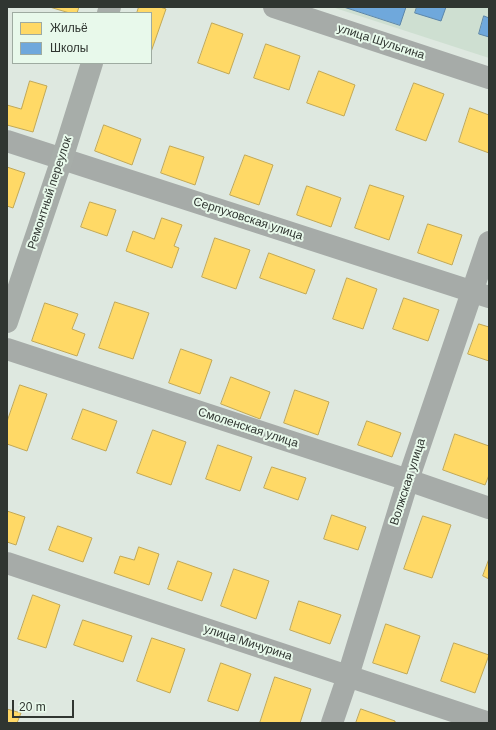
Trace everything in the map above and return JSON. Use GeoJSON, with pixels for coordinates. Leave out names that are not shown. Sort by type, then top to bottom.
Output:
{"type":"FeatureCollection","features":[{"type":"Feature","properties":{"kind":"main road","name":"Ремонтный переулок"},"geometry":{"type":"LineString","coordinates":[[7,322],[62,159],[92,64]]}},
{"type":"Feature","properties":{"kind":"street","name":"улица Шульгина"},"geometry":{"type":"LineString","coordinates":[[274,7],[489,78]]}},
{"type":"Feature","properties":{"kind":"street","name":"Серпуховская улица"},"geometry":{"type":"LineString","coordinates":[[7,141],[481,294]]}},
{"type":"Feature","properties":{"kind":"street","name":"Волжская улица"},"geometry":{"type":"LineString","coordinates":[[332,723],[348,676],[408,480],[481,294],[489,242]]}},
{"type":"Feature","properties":{"kind":"street","name":"Смоленская улица"},"geometry":{"type":"LineString","coordinates":[[7,349],[408,480],[489,508]]}},
{"type":"Feature","properties":{"kind":"street","name":"улица Мичурина"},"geometry":{"type":"LineString","coordinates":[[7,563],[489,723]]}},
{"type":"Feature","properties":{"kind":"shaded area"},"geometry":{"type":"Polygon","coordinates":[[[332,7],[489,7],[489,58],[332,7]]]}},
{"type":"Feature","properties":{"kind":"building: Жильё"},"geometry":{"type":"Polygon","coordinates":[[[50,7],[79,7],[77,12],[67,12],[50,7]]]}},
{"type":"Feature","properties":{"kind":"building: Жильё"},"geometry":{"type":"Polygon","coordinates":[[[139,7],[160,7],[166,9],[152,49],[152,12],[137,12],[139,7]]]}},
{"type":"Feature","properties":{"kind":"building: Жильё"},"geometry":{"type":"Polygon","coordinates":[[[212,23],[243,34],[229,74],[198,63],[212,23]]]}},
{"type":"Feature","properties":{"kind":"building: Жильё"},"geometry":{"type":"Polygon","coordinates":[[[266,44],[300,56],[289,90],[254,78],[266,44]]]}},
{"type":"Feature","properties":{"kind":"building: Жильё"},"geometry":{"type":"Polygon","coordinates":[[[319,71],[355,85],[344,116],[307,103],[319,71]]]}},
{"type":"Feature","properties":{"kind":"building: Жильё"},"geometry":{"type":"Polygon","coordinates":[[[30,81],[47,86],[33,132],[7,125],[7,105],[21,109],[30,81]]]}},
{"type":"Feature","properties":{"kind":"building: Жильё"},"geometry":{"type":"Polygon","coordinates":[[[414,83],[444,94],[426,141],[396,130],[414,83]]]}},
{"type":"Feature","properties":{"kind":"building: Жильё"},"geometry":{"type":"Polygon","coordinates":[[[470,108],[489,115],[489,153],[459,142],[470,108]]]}},
{"type":"Feature","properties":{"kind":"building: Жильё"},"geometry":{"type":"Polygon","coordinates":[[[104,125],[141,139],[132,165],[95,151],[104,125]]]}},
{"type":"Feature","properties":{"kind":"building: Жильё"},"geometry":{"type":"Polygon","coordinates":[[[170,146],[204,157],[195,185],[161,173],[170,146]]]}},
{"type":"Feature","properties":{"kind":"building: Жильё"},"geometry":{"type":"Polygon","coordinates":[[[245,155],[273,165],[259,205],[230,195],[245,155]]]}},
{"type":"Feature","properties":{"kind":"building: Жильё"},"geometry":{"type":"Polygon","coordinates":[[[7,167],[25,173],[13,208],[7,206],[7,167]]]}},
{"type":"Feature","properties":{"kind":"building: Жильё"},"geometry":{"type":"Polygon","coordinates":[[[370,185],[404,196],[389,240],[355,228],[370,185]]]}},
{"type":"Feature","properties":{"kind":"building: Жильё"},"geometry":{"type":"Polygon","coordinates":[[[307,186],[341,198],[331,227],[297,215],[307,186]]]}},
{"type":"Feature","properties":{"kind":"building: Жильё"},"geometry":{"type":"Polygon","coordinates":[[[90,202],[116,210],[107,236],[81,227],[90,202]]]}},
{"type":"Feature","properties":{"kind":"building: Жильё"},"geometry":{"type":"Polygon","coordinates":[[[162,218],[182,225],[174,246],[179,248],[172,268],[126,251],[133,231],[154,239],[162,218]]]}},
{"type":"Feature","properties":{"kind":"building: Жильё"},"geometry":{"type":"Polygon","coordinates":[[[428,224],[462,235],[452,265],[418,253],[428,224]]]}},
{"type":"Feature","properties":{"kind":"building: Жильё"},"geometry":{"type":"Polygon","coordinates":[[[215,238],[250,250],[236,289],[202,277],[215,238]]]}},
{"type":"Feature","properties":{"kind":"building: Жильё"},"geometry":{"type":"Polygon","coordinates":[[[269,253],[315,270],[306,294],[260,278],[269,253]]]}},
{"type":"Feature","properties":{"kind":"building: Жильё"},"geometry":{"type":"Polygon","coordinates":[[[347,278],[377,289],[363,329],[333,319],[347,278]]]}},
{"type":"Feature","properties":{"kind":"building: Жильё"},"geometry":{"type":"Polygon","coordinates":[[[404,298],[439,310],[428,341],[393,329],[404,298]]]}},
{"type":"Feature","properties":{"kind":"building: Жильё"},"geometry":{"type":"Polygon","coordinates":[[[115,302],[149,313],[133,359],[99,348],[115,302]]]}},
{"type":"Feature","properties":{"kind":"building: Жильё"},"geometry":{"type":"Polygon","coordinates":[[[45,303],[78,314],[72,329],[85,334],[77,356],[32,341],[45,303]]]}},
{"type":"Feature","properties":{"kind":"building: Жильё"},"geometry":{"type":"Polygon","coordinates":[[[479,324],[489,327],[489,361],[468,354],[479,324]]]}},
{"type":"Feature","properties":{"kind":"building: Жильё"},"geometry":{"type":"Polygon","coordinates":[[[181,349],[212,360],[200,394],[169,383],[181,349]]]}},
{"type":"Feature","properties":{"kind":"building: Жильё"},"geometry":{"type":"Polygon","coordinates":[[[231,377],[270,392],[260,419],[221,404],[231,377]]]}},
{"type":"Feature","properties":{"kind":"building: Жильё"},"geometry":{"type":"Polygon","coordinates":[[[20,385],[47,394],[27,451],[7,444],[7,422],[20,385]]]}},
{"type":"Feature","properties":{"kind":"building: Жильё"},"geometry":{"type":"Polygon","coordinates":[[[295,390],[329,402],[318,435],[284,423],[295,390]]]}},
{"type":"Feature","properties":{"kind":"building: Жильё"},"geometry":{"type":"Polygon","coordinates":[[[83,409],[117,421],[106,451],[72,439],[83,409]]]}},
{"type":"Feature","properties":{"kind":"building: Жильё"},"geometry":{"type":"Polygon","coordinates":[[[367,421],[401,433],[392,457],[358,445],[367,421]]]}},
{"type":"Feature","properties":{"kind":"building: Жильё"},"geometry":{"type":"Polygon","coordinates":[[[153,430],[186,442],[171,485],[137,473],[153,430]]]}},
{"type":"Feature","properties":{"kind":"building: Жильё"},"geometry":{"type":"Polygon","coordinates":[[[455,434],[489,446],[489,475],[485,485],[443,470],[455,434]]]}},
{"type":"Feature","properties":{"kind":"building: Жильё"},"geometry":{"type":"Polygon","coordinates":[[[218,445],[252,457],[240,491],[206,479],[218,445]]]}},
{"type":"Feature","properties":{"kind":"building: Жильё"},"geometry":{"type":"Polygon","coordinates":[[[272,467],[306,478],[298,500],[264,488],[272,467]]]}},
{"type":"Feature","properties":{"kind":"building: Жильё"},"geometry":{"type":"Polygon","coordinates":[[[7,511],[25,517],[16,545],[7,542],[7,511]]]}},
{"type":"Feature","properties":{"kind":"building: Жильё"},"geometry":{"type":"Polygon","coordinates":[[[332,515],[366,527],[358,550],[324,539],[332,515]]]}},
{"type":"Feature","properties":{"kind":"building: Жильё"},"geometry":{"type":"Polygon","coordinates":[[[423,516],[451,525],[432,578],[404,569],[423,516]]]}},
{"type":"Feature","properties":{"kind":"building: Жильё"},"geometry":{"type":"Polygon","coordinates":[[[58,526],[92,538],[83,562],[49,550],[58,526]]]}},
{"type":"Feature","properties":{"kind":"building: Жильё"},"geometry":{"type":"Polygon","coordinates":[[[139,547],[159,554],[149,585],[114,573],[120,556],[134,560],[139,547]]]}},
{"type":"Feature","properties":{"kind":"building: Жильё"},"geometry":{"type":"Polygon","coordinates":[[[489,559],[489,579],[483,576],[489,559]]]}},
{"type":"Feature","properties":{"kind":"building: Жильё"},"geometry":{"type":"Polygon","coordinates":[[[178,561],[212,573],[202,601],[168,589],[178,561]]]}},
{"type":"Feature","properties":{"kind":"building: Жильё"},"geometry":{"type":"Polygon","coordinates":[[[234,569],[269,581],[256,619],[221,606],[234,569]]]}},
{"type":"Feature","properties":{"kind":"building: Жильё"},"geometry":{"type":"Polygon","coordinates":[[[33,595],[60,605],[46,648],[18,639],[33,595]]]}},
{"type":"Feature","properties":{"kind":"building: Жильё"},"geometry":{"type":"Polygon","coordinates":[[[299,601],[341,615],[330,644],[290,630],[299,601]]]}},
{"type":"Feature","properties":{"kind":"building: Жильё"},"geometry":{"type":"Polygon","coordinates":[[[83,620],[132,636],[123,662],[74,645],[83,620]]]}},
{"type":"Feature","properties":{"kind":"building: Жильё"},"geometry":{"type":"Polygon","coordinates":[[[386,624],[420,636],[407,674],[373,663],[386,624]]]}},
{"type":"Feature","properties":{"kind":"building: Жильё"},"geometry":{"type":"Polygon","coordinates":[[[152,638],[185,649],[170,693],[137,681],[152,638]]]}},
{"type":"Feature","properties":{"kind":"building: Жильё"},"geometry":{"type":"Polygon","coordinates":[[[454,643],[489,655],[475,693],[441,681],[454,643]]]}},
{"type":"Feature","properties":{"kind":"building: Жильё"},"geometry":{"type":"Polygon","coordinates":[[[221,663],[251,674],[238,711],[208,701],[221,663]]]}},
{"type":"Feature","properties":{"kind":"building: Жильё"},"geometry":{"type":"Polygon","coordinates":[[[275,677],[311,689],[300,723],[260,723],[275,677]]]}},
{"type":"Feature","properties":{"kind":"building: Жильё"},"geometry":{"type":"Polygon","coordinates":[[[7,709],[21,713],[17,723],[7,723],[7,709]]]}},
{"type":"Feature","properties":{"kind":"building: Жильё"},"geometry":{"type":"Polygon","coordinates":[[[361,709],[395,721],[395,723],[356,723],[361,709]]]}},
{"type":"Feature","properties":{"kind":"building: Школы"},"geometry":{"type":"Polygon","coordinates":[[[344,7],[406,7],[400,25],[344,7]]]}},
{"type":"Feature","properties":{"kind":"building: Школы"},"geometry":{"type":"Polygon","coordinates":[[[417,7],[446,7],[441,21],[415,13],[417,7]]]}},
{"type":"Feature","properties":{"kind":"building: Школы"},"geometry":{"type":"Polygon","coordinates":[[[484,16],[489,18],[489,37],[479,34],[484,16]]]}}]}
